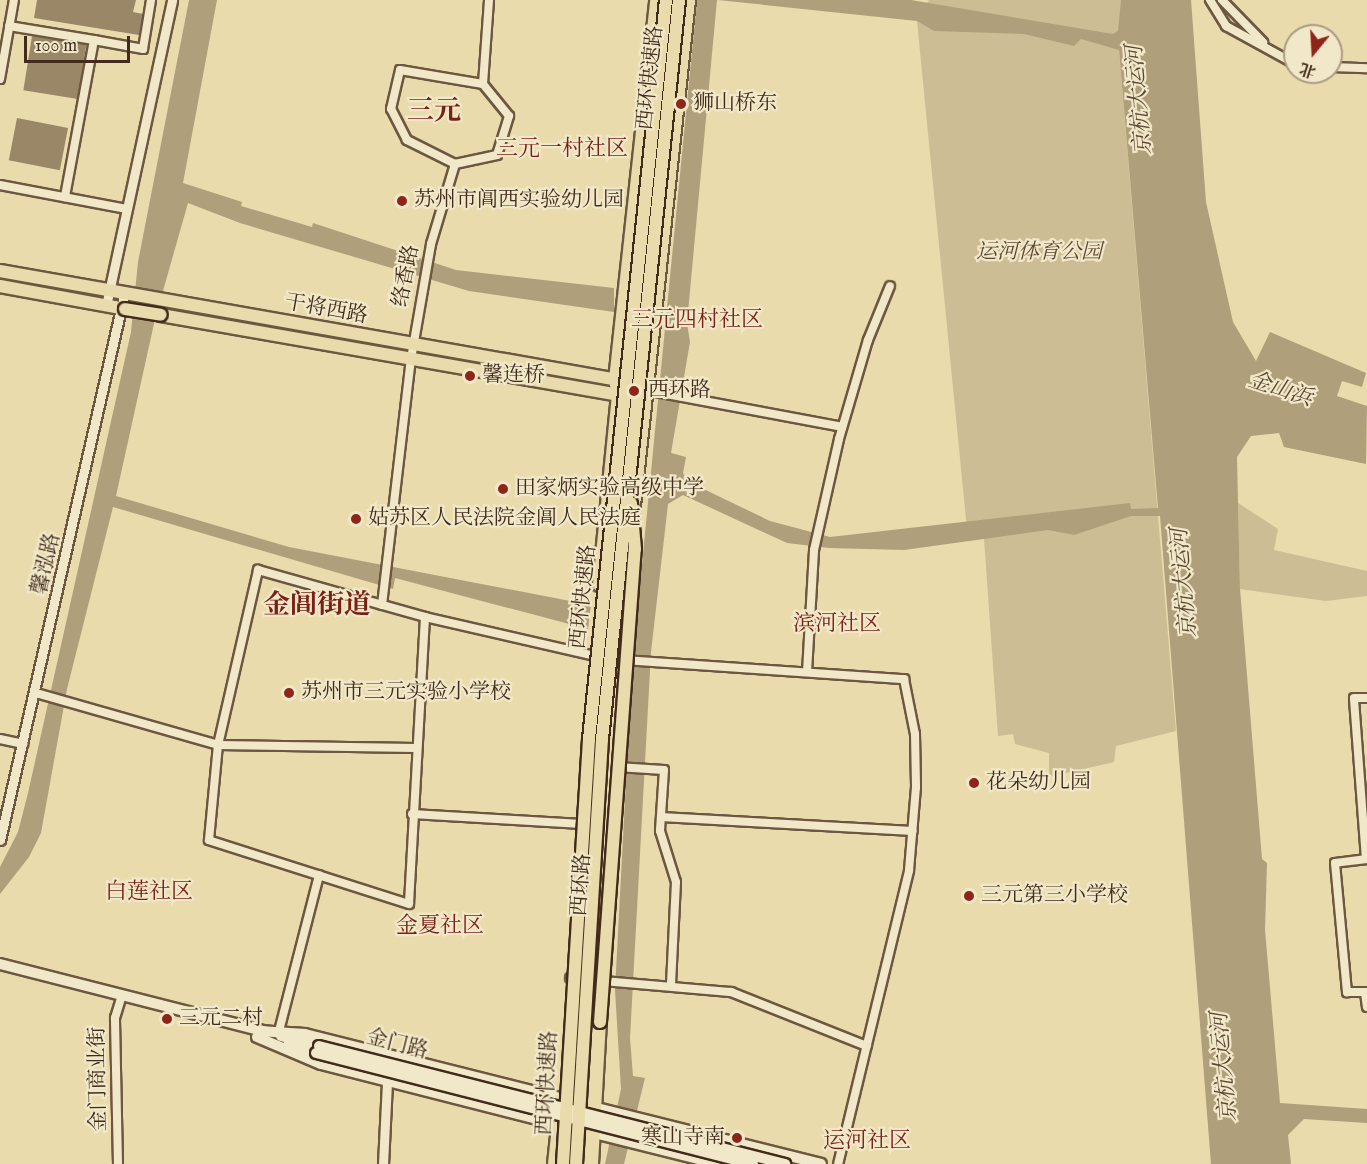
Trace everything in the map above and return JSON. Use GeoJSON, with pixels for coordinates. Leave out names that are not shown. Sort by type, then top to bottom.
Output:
{"type":"FeatureCollection","features":[{"type":"Feature","properties":{"kind":"main road"},"geometry":{"type":"LineString","coordinates":[[630,550],[617,510],[624,396],[622,381],[628,255],[660,0]]}},
{"type":"Feature","properties":{"kind":"main road"},"geometry":{"type":"LineString","coordinates":[[622,381],[660,0]]}},
{"type":"Feature","properties":{"kind":"main road","name":"西环快速路"},"geometry":{"type":"LineString","coordinates":[[563,1164],[589,739],[660,0]]}},
{"type":"Feature","properties":{"kind":"main road","name":"西环快速路"},"geometry":{"type":"LineString","coordinates":[[576,1164],[602,740],[628,474],[686,2]]}},
{"type":"Feature","properties":{"kind":"main road","name":"西环路"},"geometry":{"type":"LineString","coordinates":[[591,1106],[609,765],[624,660],[630,550],[686,2]]}},
{"type":"Feature","properties":{"kind":"main road","name":"干将西路"},"geometry":{"type":"LineString","coordinates":[[0,272],[622,381],[648,391]]}},
{"type":"Feature","properties":{"kind":"main road","name":"干将西路"},"geometry":{"type":"LineString","coordinates":[[0,286],[624,396],[648,391]]}},
{"type":"Feature","properties":{"kind":"main road"},"geometry":{"type":"LineString","coordinates":[[342,347],[344,333]]}},
{"type":"Feature","properties":{"kind":"main road","name":"西环路"},"geometry":{"type":"LineString","coordinates":[[556,1164],[582,762],[592,656],[624,396]]}},
{"type":"Feature","properties":{"kind":"main road"},"geometry":{"type":"LineString","coordinates":[[592,1164],[591,1106],[600,1022],[635,549],[628,474]]}},
{"type":"Feature","properties":{"kind":"main road","name":"金门路"},"geometry":{"type":"LineString","coordinates":[[0,964],[258,1034],[785,1164]]}},
{"type":"Feature","properties":{"kind":"main road","name":"金门路"},"geometry":{"type":"LineString","coordinates":[[0,971],[121,998]]}},
{"type":"Feature","properties":{"kind":"main road"},"geometry":{"type":"LineString","coordinates":[[258,1034],[279,1031],[316,1036],[821,1164]]}},
{"type":"Feature","properties":{"kind":"main road"},"geometry":{"type":"LineString","coordinates":[[258,1034],[311,1061],[718,1164]]}},
{"type":"Feature","properties":{"kind":"main road","name":"金门路"},"geometry":{"type":"LineString","coordinates":[[318,1049],[753,1164]]}},
{"type":"Feature","properties":{"kind":"main road"},"geometry":{"type":"LineString","coordinates":[[585,1164],[590,1132]]}},
{"type":"Feature","properties":{"kind":"street"},"geometry":{"type":"LineString","coordinates":[[0,79],[14,0]]}},
{"type":"Feature","properties":{"kind":"street"},"geometry":{"type":"LineString","coordinates":[[9,26],[144,49],[151,0]]}},
{"type":"Feature","properties":{"kind":"street"},"geometry":{"type":"LineString","coordinates":[[106,306],[172,0]]}},
{"type":"Feature","properties":{"kind":"street"},"geometry":{"type":"LineString","coordinates":[[483,84],[489,0]]}},
{"type":"Feature","properties":{"kind":"street"},"geometry":{"type":"LineString","coordinates":[[1210,0],[1226,26],[1268,46],[1283,56]]}},
{"type":"Feature","properties":{"kind":"street"},"geometry":{"type":"LineString","coordinates":[[1222,0],[1268,46]]}},
{"type":"Feature","properties":{"kind":"street"},"geometry":{"type":"LineString","coordinates":[[65,197],[94,40]]}},
{"type":"Feature","properties":{"kind":"street"},"geometry":{"type":"LineString","coordinates":[[1343,67],[1367,68]]}},
{"type":"Feature","properties":{"kind":"street"},"geometry":{"type":"LineString","coordinates":[[400,70],[483,84],[509,117],[497,155],[455,164],[407,140],[391,109],[400,70]]}},
{"type":"Feature","properties":{"kind":"street","name":"络香路"},"geometry":{"type":"LineString","coordinates":[[382,605],[413,345],[428,261],[455,164]]}},
{"type":"Feature","properties":{"kind":"street"},"geometry":{"type":"LineString","coordinates":[[0,185],[127,209]]}},
{"type":"Feature","properties":{"kind":"street"},"geometry":{"type":"LineString","coordinates":[[807,672],[814,550],[842,427],[868,340],[891,286]]}},
{"type":"Feature","properties":{"kind":"street","name":"馨泓路"},"geometry":{"type":"LineString","coordinates":[[0,840],[23,744],[40,694],[125,295]]}},
{"type":"Feature","properties":{"kind":"street"},"geometry":{"type":"LineString","coordinates":[[648,391],[842,427]]}},
{"type":"Feature","properties":{"kind":"street"},"geometry":{"type":"LineString","coordinates":[[425,617],[415,748],[409,904],[209,840],[218,746],[258,570],[425,617],[592,656],[904,679],[915,734],[913,831],[909,871],[838,1164]]}},
{"type":"Feature","properties":{"kind":"street"},"geometry":{"type":"LineString","coordinates":[[40,694],[218,746],[415,748]]}},
{"type":"Feature","properties":{"kind":"street"},"geometry":{"type":"LineString","coordinates":[[1367,698],[1354,698],[1367,859],[1335,863],[1347,992],[1366,993],[1367,1007]]}},
{"type":"Feature","properties":{"kind":"street"},"geometry":{"type":"LineString","coordinates":[[0,739],[23,744]]}},
{"type":"Feature","properties":{"kind":"street"},"geometry":{"type":"LineString","coordinates":[[582,762],[626,769],[664,771],[660,831],[676,882],[671,986]]}},
{"type":"Feature","properties":{"kind":"street"},"geometry":{"type":"LineString","coordinates":[[412,814],[578,824]]}},
{"type":"Feature","properties":{"kind":"street"},"geometry":{"type":"LineString","coordinates":[[661,817],[913,831]]}},
{"type":"Feature","properties":{"kind":"street"},"geometry":{"type":"LineString","coordinates":[[279,1031],[319,875]]}},
{"type":"Feature","properties":{"kind":"street"},"geometry":{"type":"LineString","coordinates":[[569,978],[612,984],[671,986],[730,992],[867,1046]]}},
{"type":"Feature","properties":{"kind":"street","name":"金门商业街"},"geometry":{"type":"LineString","coordinates":[[118,1164],[115,1018],[121,998]]}},
{"type":"Feature","properties":{"kind":"street"},"geometry":{"type":"LineString","coordinates":[[383,1164],[387,1081]]}},
{"type":"Feature","properties":{"kind":"green space","name":"运河体育公园"},"geometry":{"type":"Polygon","coordinates":[[[929,0],[1121,0],[1119,50],[1176,731],[1116,746],[1114,762],[1049,777],[1049,753],[1015,744],[1013,734],[998,736],[984,539],[968,540],[917,21],[929,0]]]}},
{"type":"Feature","properties":{"kind":"green space"},"geometry":{"type":"Polygon","coordinates":[[[1238,503],[1278,529],[1274,550],[1367,571],[1367,596],[1326,601],[1240,589],[1238,503]]]}},
{"type":"Feature","properties":{"kind":"water"},"geometry":{"type":"Polygon","coordinates":[[[189,0],[217,0],[183,183],[242,202],[241,206],[312,227],[313,223],[456,270],[614,288],[614,312],[469,291],[240,223],[188,203],[155,319],[116,496],[289,547],[591,605],[588,629],[395,578],[393,589],[113,507],[67,689],[41,833],[29,857],[0,894],[0,867],[18,832],[28,793],[131,332],[138,262],[189,0]]]}},
{"type":"Feature","properties":{"kind":"water"},"geometry":{"type":"Polygon","coordinates":[[[697,0],[717,0],[687,323],[690,342],[671,453],[686,457],[683,473],[687,481],[770,521],[830,537],[1130,503],[1131,509],[1158,508],[1119,50],[1081,39],[1074,46],[1024,34],[934,31],[917,21],[718,0],[911,0],[1113,34],[1118,31],[1121,0],[1191,0],[1206,202],[1233,322],[1256,361],[1270,332],[1366,373],[1362,387],[1342,381],[1337,396],[1367,406],[1366,464],[1284,447],[1279,433],[1251,436],[1237,457],[1240,589],[1262,859],[1267,863],[1265,930],[1280,1103],[1367,1109],[1367,1123],[1304,1119],[1288,1135],[1291,1164],[1211,1164],[1160,516],[1131,516],[1074,535],[1048,530],[904,550],[829,548],[787,543],[683,495],[668,504],[651,652],[630,1038],[633,1076],[645,1078],[624,1164],[605,1164],[621,1089],[615,990],[632,667],[697,0]]]}},
{"type":"Feature","properties":{"kind":"building"},"geometry":{"type":"Polygon","coordinates":[[[37,0],[136,0],[133,12],[143,14],[139,35],[34,18],[37,0]]]}},
{"type":"Feature","properties":{"kind":"building"},"geometry":{"type":"Polygon","coordinates":[[[32,36],[86,45],[78,99],[23,90],[32,36]]]}},
{"type":"Feature","properties":{"kind":"building"},"geometry":{"type":"Polygon","coordinates":[[[17,118],[68,128],[60,170],[9,160],[17,118]]]}},
{"type":"Feature","properties":{"kind":"place","name":"狮山桥东"},"geometry":{"type":"Point","coordinates":[681,104]}},
{"type":"Feature","properties":{"kind":"place","name":"苏州市阊西实验幼儿园"},"geometry":{"type":"Point","coordinates":[402,201]}},
{"type":"Feature","properties":{"kind":"place","name":"馨连桥"},"geometry":{"type":"Point","coordinates":[470,376]}},
{"type":"Feature","properties":{"kind":"place","name":"西环路"},"geometry":{"type":"Point","coordinates":[634,391]}},
{"type":"Feature","properties":{"kind":"place","name":"田家炳实验高级中学"},"geometry":{"type":"Point","coordinates":[503,489]}},
{"type":"Feature","properties":{"kind":"place","name":"姑苏区人民法院金阊人民法庭"},"geometry":{"type":"Point","coordinates":[356,519]}},
{"type":"Feature","properties":{"kind":"place","name":"苏州市三元实验小学校"},"geometry":{"type":"Point","coordinates":[289,693]}},
{"type":"Feature","properties":{"kind":"place","name":"花朵幼儿园"},"geometry":{"type":"Point","coordinates":[974,783]}},
{"type":"Feature","properties":{"kind":"place","name":"三元第三小学校"},"geometry":{"type":"Point","coordinates":[969,896]}},
{"type":"Feature","properties":{"kind":"place","name":"三元二村"},"geometry":{"type":"Point","coordinates":[167,1019]}},
{"type":"Feature","properties":{"kind":"place","name":"寒山寺南"},"geometry":{"type":"Point","coordinates":[737,1138]}},
{"type":"Feature","properties":{"kind":"district","name":"三元"},"geometry":{"type":"Point","coordinates":[434,113]}},
{"type":"Feature","properties":{"kind":"district","name":"三元一村社区"},"geometry":{"type":"Point","coordinates":[562,150]}},
{"type":"Feature","properties":{"kind":"district","name":"三元四村社区"},"geometry":{"type":"Point","coordinates":[697,321]}},
{"type":"Feature","properties":{"kind":"district","name":"金阊街道"},"geometry":{"type":"Point","coordinates":[317,607]}},
{"type":"Feature","properties":{"kind":"district","name":"滨河社区"},"geometry":{"type":"Point","coordinates":[837,625]}},
{"type":"Feature","properties":{"kind":"district","name":"白莲社区"},"geometry":{"type":"Point","coordinates":[149,893]}},
{"type":"Feature","properties":{"kind":"district","name":"金夏社区"},"geometry":{"type":"Point","coordinates":[440,927]}},
{"type":"Feature","properties":{"kind":"district","name":"运河社区"},"geometry":{"type":"Point","coordinates":[867,1142]}},
{"type":"Feature","properties":{"kind":"water label","name":"京杭大运河"},"geometry":{"type":"Point","coordinates":[1140,100]}},
{"type":"Feature","properties":{"kind":"water label","name":"金山浜"},"geometry":{"type":"Point","coordinates":[1280,390]}},
{"type":"Feature","properties":{"kind":"water label","name":"京杭大运河"},"geometry":{"type":"Point","coordinates":[1185,583]}},
{"type":"Feature","properties":{"kind":"water label","name":"京杭大运河"},"geometry":{"type":"Point","coordinates":[1225,1067]}}]}
